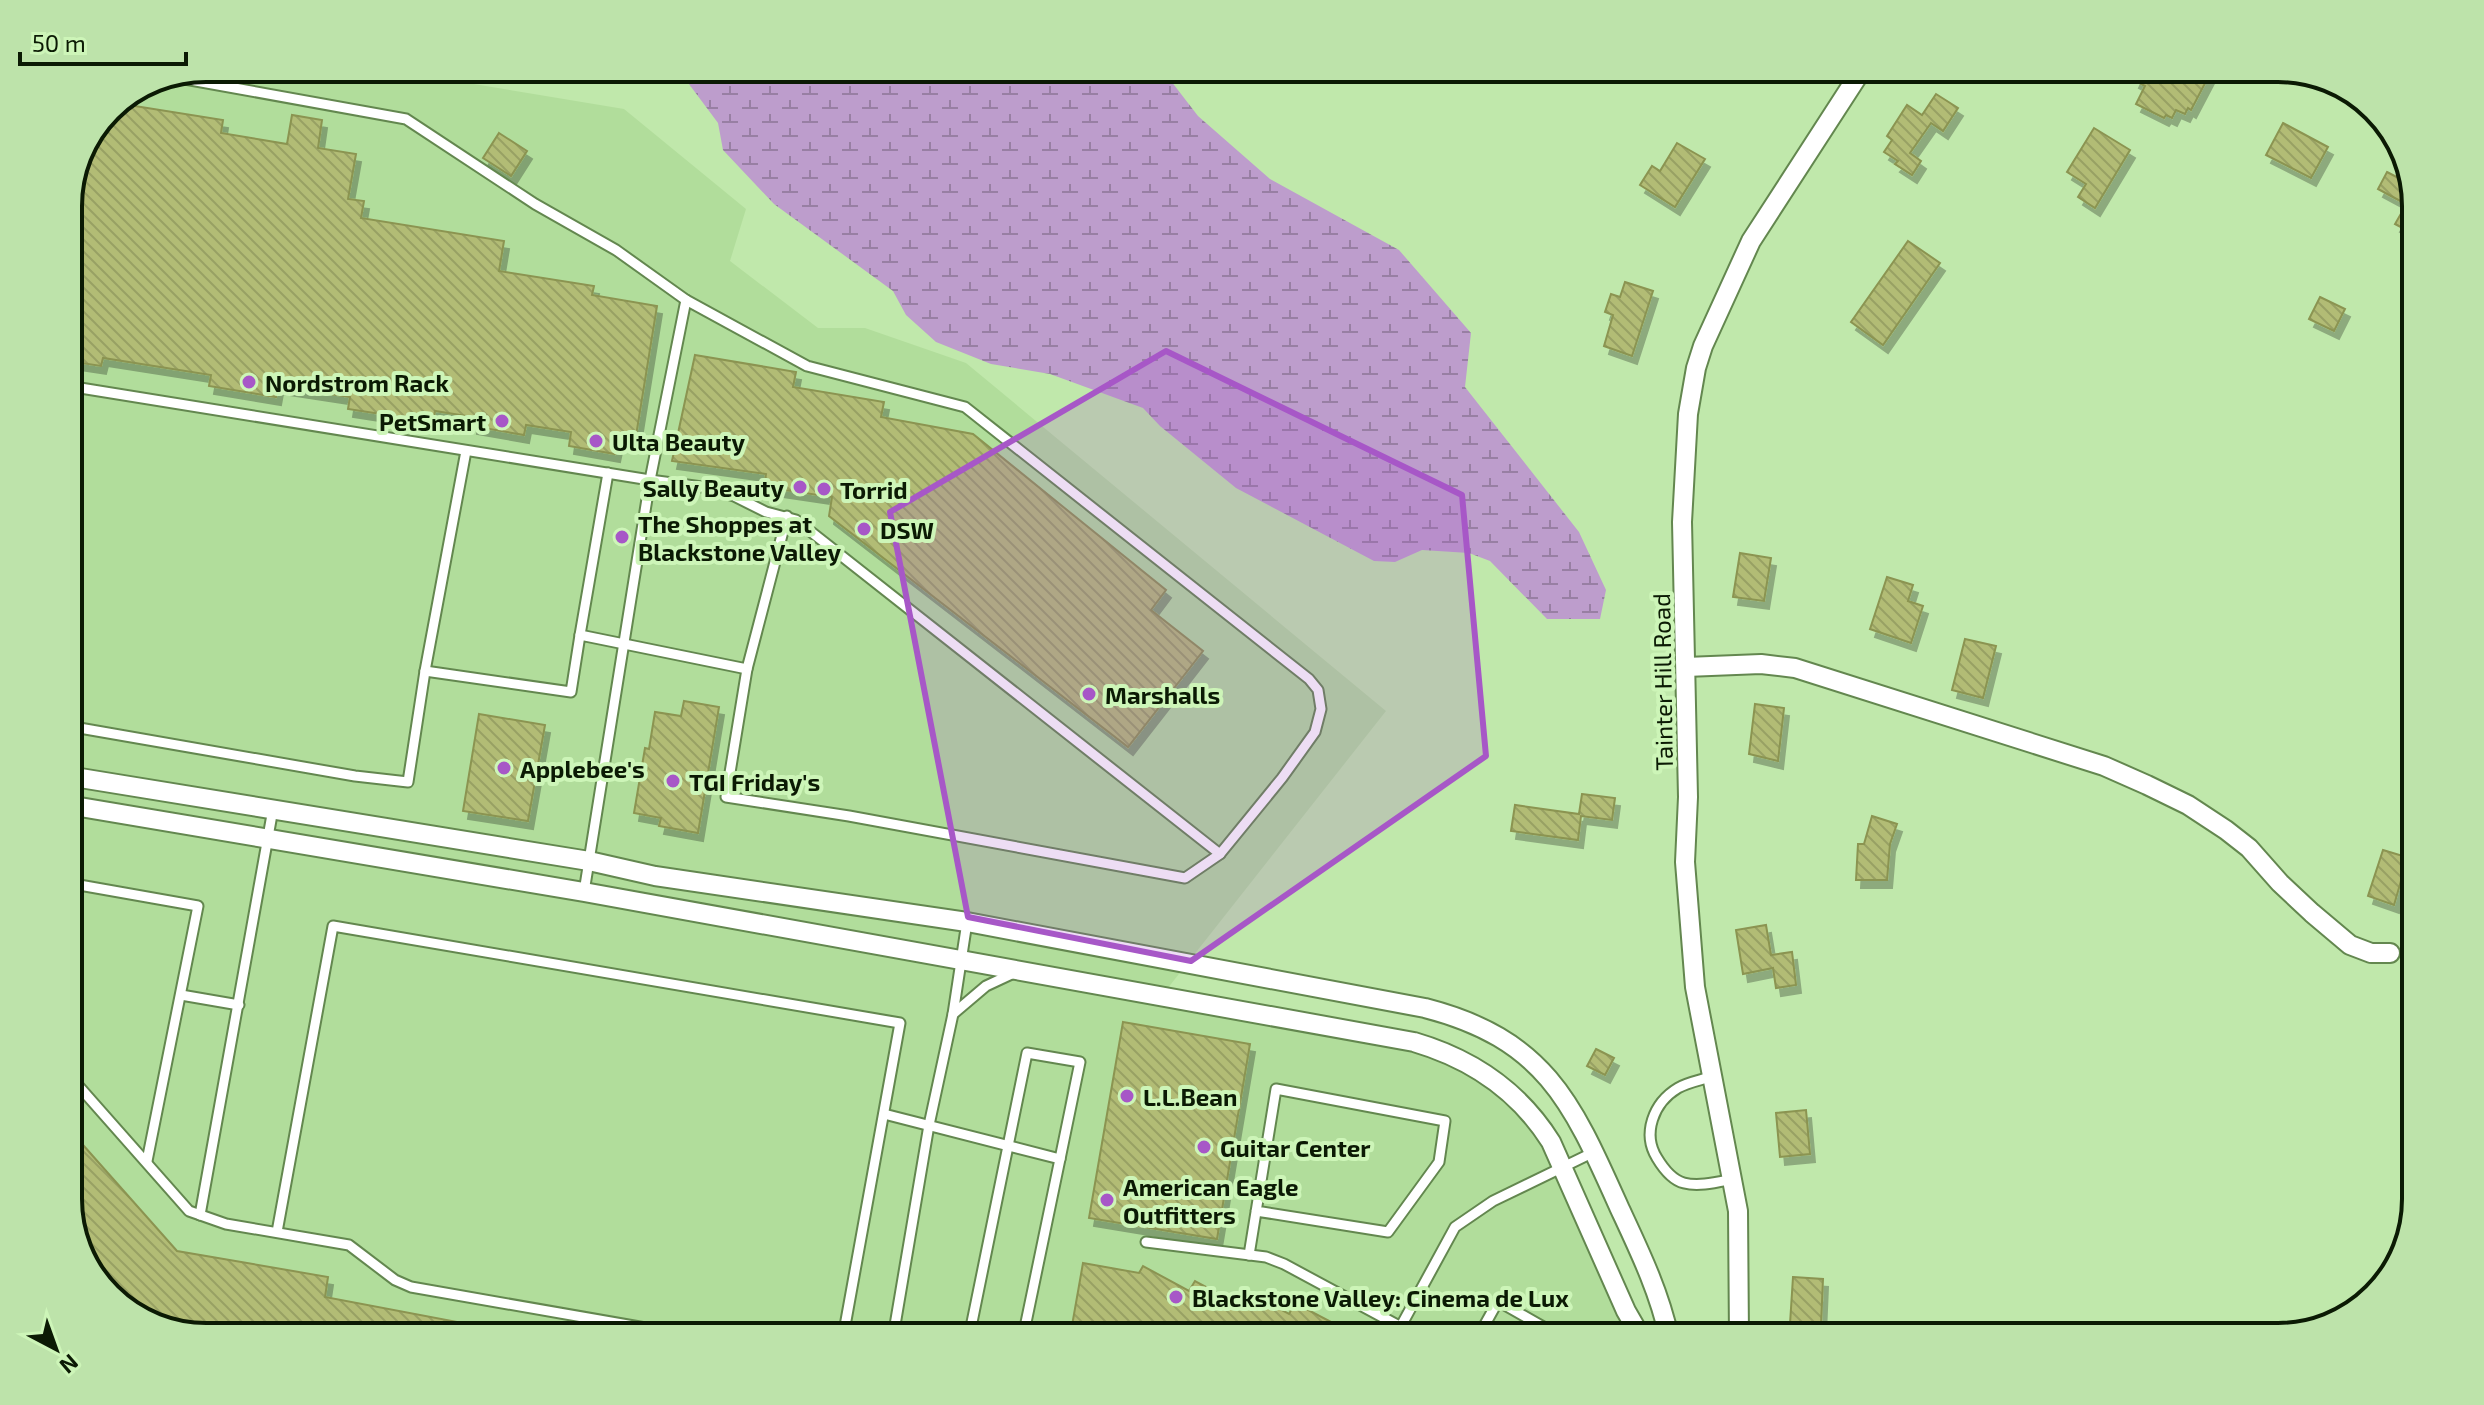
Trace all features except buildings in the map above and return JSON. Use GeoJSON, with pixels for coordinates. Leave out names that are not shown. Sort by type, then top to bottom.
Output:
{"type":"FeatureCollection","features":[{"type":"Feature","properties":{"kind":"street","name":"Tainter Hill Road"},"geometry":{"type":"LineString","coordinates":[[1739,1323],[1740,1254],[1734,1179],[1695,987],[1685,862],[1688,797],[1683,480],[1688,414],[1696,368],[1712,324],[1751,241],[1854,82]]}},
{"type":"Feature","properties":{"kind":"street"},"geometry":{"type":"LineString","coordinates":[[1686,667],[1761,664],[1795,668],[2104,766],[2188,805],[2226,830],[2249,848],[2280,883],[2350,945],[2371,953],[2390,953]]}},
{"type":"Feature","properties":{"kind":"street"},"geometry":{"type":"LineString","coordinates":[[82,778],[274,807],[589,861],[655,876],[967,922],[1460,1017],[1521,1051],[1548,1076],[1567,1101],[1594,1152],[1655,1286],[1665,1323]]}},
{"type":"Feature","properties":{"kind":"street"},"geometry":{"type":"LineString","coordinates":[[82,807],[584,892],[1414,1042],[1447,1052],[1474,1066],[1522,1104],[1551,1142],[1633,1323]]}},
{"type":"Feature","properties":{"kind":"lane"},"geometry":{"type":"LineString","coordinates":[[203,82],[406,119],[535,204],[616,250],[686,300],[807,366],[965,407],[1309,679],[1318,690],[1321,709],[1315,732],[1220,854],[1185,878],[878,821],[726,797],[747,669],[787,516]]}},
{"type":"Feature","properties":{"kind":"lane"},"geometry":{"type":"LineString","coordinates":[[584,892],[650,480],[686,300]]}},
{"type":"Feature","properties":{"kind":"lane"},"geometry":{"type":"LineString","coordinates":[[82,388],[702,487],[734,496],[766,512],[787,516],[1220,854]]}},
{"type":"Feature","properties":{"kind":"lane"},"geometry":{"type":"LineString","coordinates":[[82,728],[355,776],[408,782],[425,671],[466,451]]}},
{"type":"Feature","properties":{"kind":"lane"},"geometry":{"type":"LineString","coordinates":[[425,671],[571,692],[608,473]]}},
{"type":"Feature","properties":{"kind":"lane"},"geometry":{"type":"LineString","coordinates":[[580,635],[747,669]]}},
{"type":"Feature","properties":{"kind":"lane"},"geometry":{"type":"LineString","coordinates":[[200,1215],[274,807]]}},
{"type":"Feature","properties":{"kind":"lane"},"geometry":{"type":"LineString","coordinates":[[82,885],[198,906],[147,1161]]}},
{"type":"Feature","properties":{"kind":"lane"},"geometry":{"type":"LineString","coordinates":[[895,1323],[967,922]]}},
{"type":"Feature","properties":{"kind":"lane"},"geometry":{"type":"LineString","coordinates":[[277,1232],[333,926],[900,1023],[846,1323]]}},
{"type":"Feature","properties":{"kind":"lane"},"geometry":{"type":"LineString","coordinates":[[953,1014],[986,986],[1016,972]]}},
{"type":"Feature","properties":{"kind":"lane"},"geometry":{"type":"LineString","coordinates":[[181,995],[239,1005]]}},
{"type":"Feature","properties":{"kind":"lane"},"geometry":{"type":"LineString","coordinates":[[972,1323],[1027,1053],[1080,1062],[1026,1323]]}},
{"type":"Feature","properties":{"kind":"lane"},"geometry":{"type":"LineString","coordinates":[[1713,1076],[1678,1088],[1660,1104],[1650,1124],[1651,1148],[1665,1170],[1682,1183],[1708,1184],[1734,1179]]}},
{"type":"Feature","properties":{"kind":"lane"},"geometry":{"type":"LineString","coordinates":[[82,1089],[189,1211],[226,1224],[349,1245],[395,1280],[411,1287],[617,1323]]}},
{"type":"Feature","properties":{"kind":"lane"},"geometry":{"type":"LineString","coordinates":[[1249,1255],[1256,1211],[1276,1089],[1445,1121],[1439,1162],[1388,1232],[1256,1211]]}},
{"type":"Feature","properties":{"kind":"lane"},"geometry":{"type":"LineString","coordinates":[[884,1114],[1060,1159]]}},
{"type":"Feature","properties":{"kind":"lane"},"geometry":{"type":"LineString","coordinates":[[1403,1323],[1455,1227],[1493,1201],[1594,1152]]}},
{"type":"Feature","properties":{"kind":"lane"},"geometry":{"type":"LineString","coordinates":[[1146,1242],[1266,1257],[1394,1323]]}},
{"type":"Feature","properties":{"kind":"lane"},"geometry":{"type":"LineString","coordinates":[[1486,1323],[1498,1301],[1536,1323]]}},
{"type":"Feature","properties":{"kind":"highlighted area"},"geometry":{"type":"Polygon","coordinates":[[[1166,351],[1462,495],[1486,756],[1191,961],[968,917],[890,512],[1166,351]]]}},
{"type":"Feature","properties":{"kind":"shaded area","name":"The Shoppes at Blackstone Valley"},"geometry":{"type":"Polygon","coordinates":[[[206,82],[461,82],[624,109],[746,209],[730,261],[818,328],[865,328],[966,363],[1386,711],[1160,998],[1414,1042],[1522,1104],[1634,1323],[206,1323],[174,1319],[144,1306],[124,1292],[103,1268],[89,1239],[82,1207],[82,198],[91,159],[103,137],[118,118],[159,91],[182,84],[206,82]]]}},
{"type":"Feature","properties":{"kind":"green space"},"geometry":{"type":"Polygon","coordinates":[[[687,82],[1172,82],[1198,116],[1270,179],[1399,250],[1471,333],[1465,387],[1579,532],[1606,590],[1600,619],[1547,619],[1490,561],[1469,553],[1422,550],[1395,562],[1374,561],[1236,488],[1160,426],[1143,408],[1050,374],[991,364],[936,342],[906,315],[893,291],[774,204],[723,150],[718,123],[687,82]]]}},
{"type":"Feature","properties":{"kind":"place","name":"Nordstrom Rack"},"geometry":{"type":"Point","coordinates":[249,382]}},
{"type":"Feature","properties":{"kind":"place","name":"PetSmart"},"geometry":{"type":"Point","coordinates":[502,421]}},
{"type":"Feature","properties":{"kind":"place","name":"Ulta Beauty"},"geometry":{"type":"Point","coordinates":[596,441]}},
{"type":"Feature","properties":{"kind":"place","name":"Sally Beauty"},"geometry":{"type":"Point","coordinates":[800,487]}},
{"type":"Feature","properties":{"kind":"place","name":"Torrid"},"geometry":{"type":"Point","coordinates":[824,489]}},
{"type":"Feature","properties":{"kind":"place","name":"DSW"},"geometry":{"type":"Point","coordinates":[864,529]}},
{"type":"Feature","properties":{"kind":"place","name":"The Shoppes at Blackstone Valley"},"geometry":{"type":"Point","coordinates":[622,537]}},
{"type":"Feature","properties":{"kind":"place","name":"Marshalls"},"geometry":{"type":"Point","coordinates":[1089,694]}},
{"type":"Feature","properties":{"kind":"place","name":"Applebee's"},"geometry":{"type":"Point","coordinates":[504,768]}},
{"type":"Feature","properties":{"kind":"place","name":"TGI Friday's"},"geometry":{"type":"Point","coordinates":[673,781]}},
{"type":"Feature","properties":{"kind":"place","name":"L.L.Bean"},"geometry":{"type":"Point","coordinates":[1127,1096]}},
{"type":"Feature","properties":{"kind":"place","name":"Guitar Center"},"geometry":{"type":"Point","coordinates":[1204,1147]}},
{"type":"Feature","properties":{"kind":"place","name":"American Eagle Outfitters"},"geometry":{"type":"Point","coordinates":[1107,1200]}},
{"type":"Feature","properties":{"kind":"place","name":"Blackstone Valley: Cinema de Lux"},"geometry":{"type":"Point","coordinates":[1176,1297]}}]}
